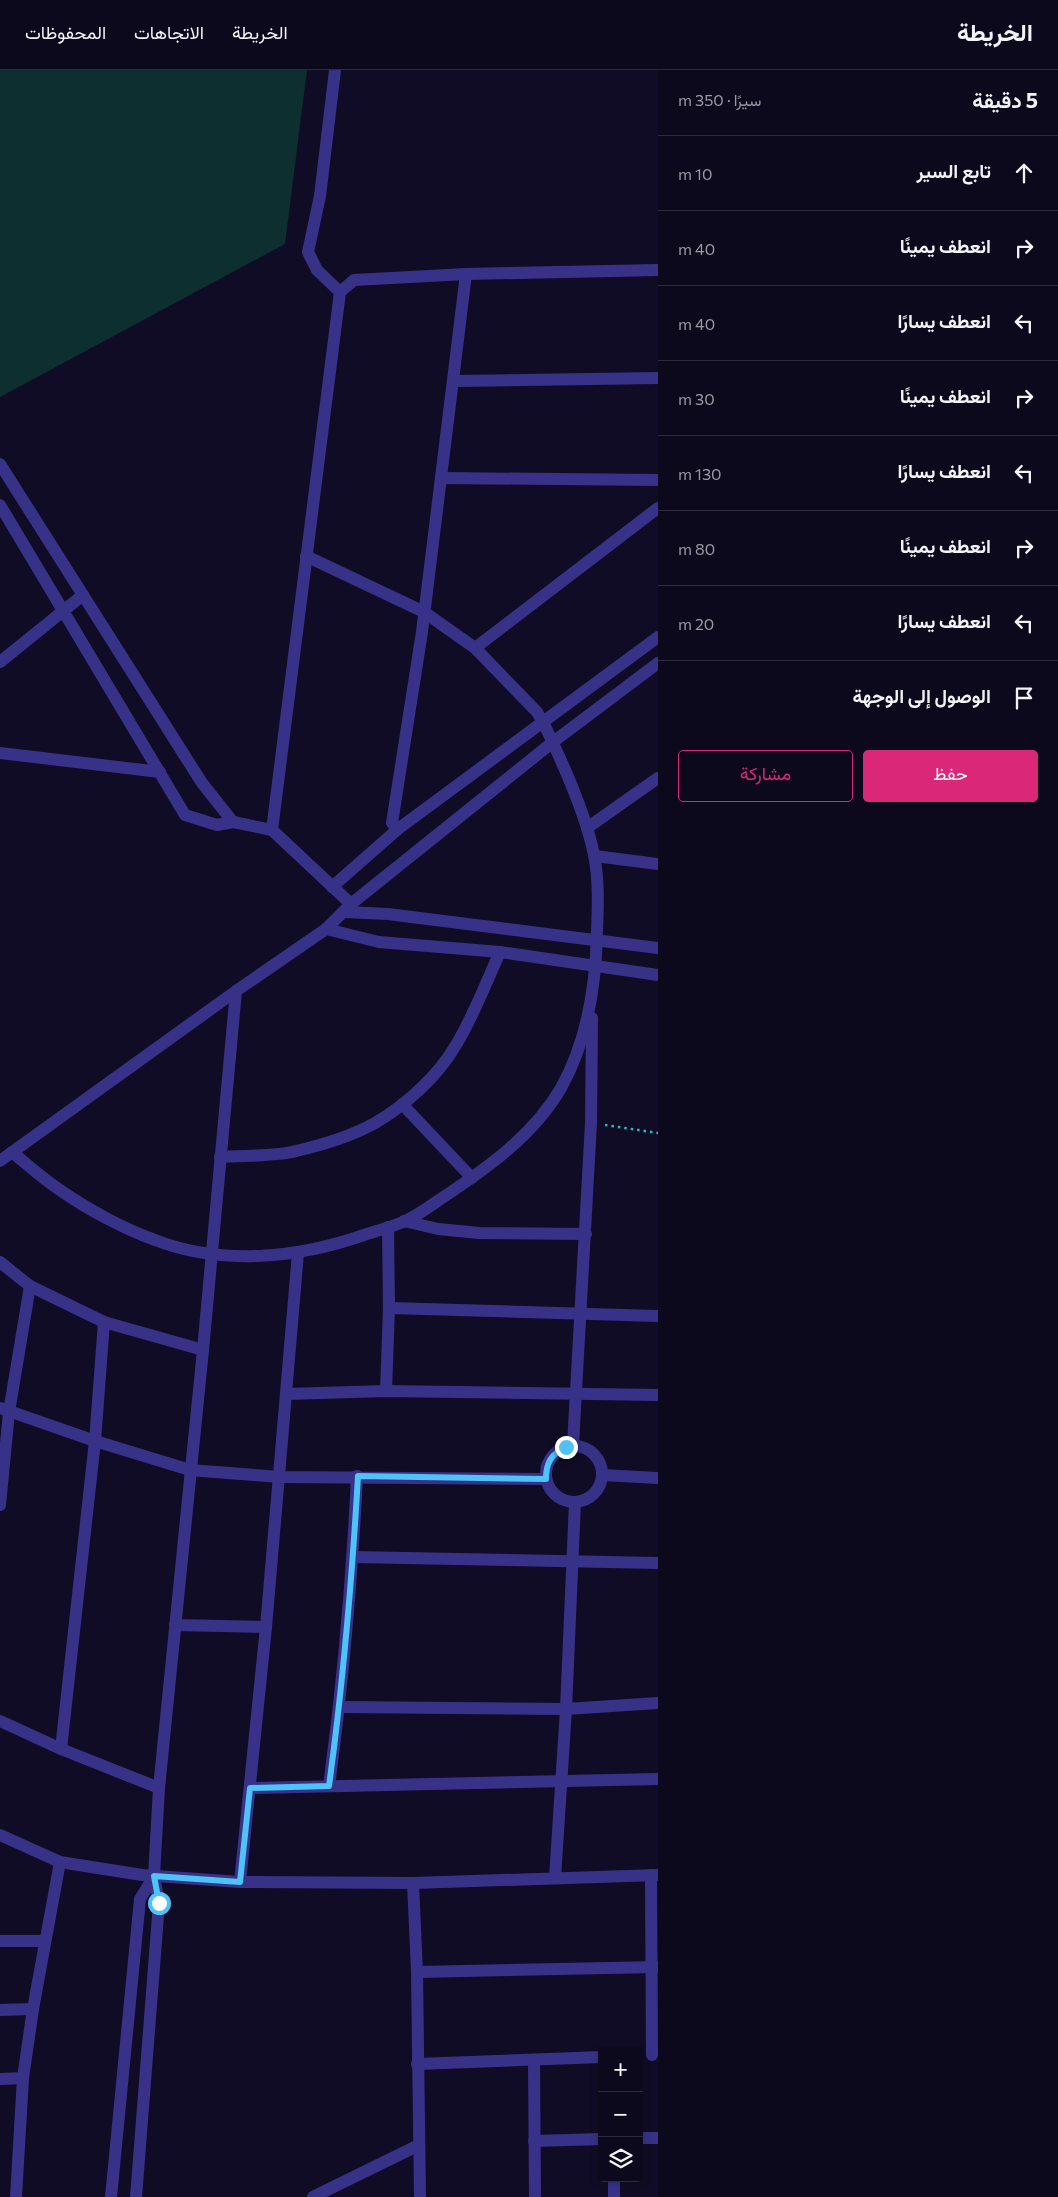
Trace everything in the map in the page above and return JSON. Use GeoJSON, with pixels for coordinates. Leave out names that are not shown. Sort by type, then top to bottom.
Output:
{"type":"FeatureCollection","features":[{"type":"Feature","properties":{"kind":"street"},"geometry":{"type":"LineString","coordinates":[[335,70],[320,196],[308,252],[318,270],[340,292]]}},
{"type":"Feature","properties":{"kind":"street"},"geometry":{"type":"LineString","coordinates":[[272,830],[340,292],[354,280],[466,274],[658,270]]}},
{"type":"Feature","properties":{"kind":"street"},"geometry":{"type":"LineString","coordinates":[[398,829],[392,822],[424,612],[466,274]]}},
{"type":"Feature","properties":{"kind":"street"},"geometry":{"type":"LineString","coordinates":[[453,380],[658,378]]}},
{"type":"Feature","properties":{"kind":"street"},"geometry":{"type":"LineString","coordinates":[[0,464],[202,783],[233,822]]}},
{"type":"Feature","properties":{"kind":"street"},"geometry":{"type":"LineString","coordinates":[[441,478],[658,480]]}},
{"type":"Feature","properties":{"kind":"street"},"geometry":{"type":"LineString","coordinates":[[0,505],[185,815],[217,825],[233,822],[272,830],[332,887],[348,908],[658,948]]}},
{"type":"Feature","properties":{"kind":"street"},"geometry":{"type":"LineString","coordinates":[[475,648],[658,508]]}},
{"type":"Feature","properties":{"kind":"street"},"geometry":{"type":"LineString","coordinates":[[306,556],[424,612],[475,648],[537,712],[553,742],[587,828],[595,856],[598,908],[597,965],[592,1005],[591,1123],[573,1445]]}},
{"type":"Feature","properties":{"kind":"street"},"geometry":{"type":"LineString","coordinates":[[0,662],[83,595]]}},
{"type":"Feature","properties":{"kind":"street"},"geometry":{"type":"LineString","coordinates":[[332,887],[398,829],[658,637]]}},
{"type":"Feature","properties":{"kind":"street"},"geometry":{"type":"LineString","coordinates":[[0,1161],[236,991],[326,929],[348,908],[553,742],[658,663]]}},
{"type":"Feature","properties":{"kind":"street"},"geometry":{"type":"LineString","coordinates":[[0,753],[160,772]]}},
{"type":"Feature","properties":{"kind":"street"},"geometry":{"type":"LineString","coordinates":[[587,828],[658,778]]}},
{"type":"Feature","properties":{"kind":"street"},"geometry":{"type":"LineString","coordinates":[[595,856],[658,864]]}},
{"type":"Feature","properties":{"kind":"street"},"geometry":{"type":"LineString","coordinates":[[326,929],[379,942],[500,952],[658,975]]}},
{"type":"Feature","properties":{"kind":"street"},"geometry":{"type":"LineString","coordinates":[[220,1157],[294,1152],[334,1140],[374,1124],[402,1104],[440,1067],[456,1046],[500,952]]}},
{"type":"Feature","properties":{"kind":"street"},"geometry":{"type":"LineString","coordinates":[[136,2197],[159,1903],[154,1876],[159,1788],[203,1350],[236,991]]}},
{"type":"Feature","properties":{"kind":"street"},"geometry":{"type":"LineString","coordinates":[[12,1152],[60,1190],[118,1223],[156,1241],[211,1255],[250,1256],[298,1253],[341,1243],[404,1221],[488,1167],[541,1117],[556,1095],[578,1048],[592,1005]]}},
{"type":"Feature","properties":{"kind":"street"},"geometry":{"type":"LineString","coordinates":[[402,1104],[472,1178]]}},
{"type":"Feature","properties":{"kind":"street"},"geometry":{"type":"LineString","coordinates":[[404,1221],[438,1229],[479,1233],[586,1234]]}},
{"type":"Feature","properties":{"kind":"street"},"geometry":{"type":"LineString","coordinates":[[386,1391],[389,1308],[388,1227]]}},
{"type":"Feature","properties":{"kind":"street"},"geometry":{"type":"LineString","coordinates":[[240,1882],[280,1477],[298,1253]]}},
{"type":"Feature","properties":{"kind":"street"},"geometry":{"type":"LineString","coordinates":[[3,1269],[30,1286],[104,1322],[203,1350]]}},
{"type":"Feature","properties":{"kind":"street"},"geometry":{"type":"LineString","coordinates":[[0,1505],[4,1410],[30,1286]]}},
{"type":"Feature","properties":{"kind":"street"},"geometry":{"type":"LineString","coordinates":[[389,1308],[658,1316]]}},
{"type":"Feature","properties":{"kind":"street"},"geometry":{"type":"LineString","coordinates":[[61,1749],[95,1441],[104,1322]]}},
{"type":"Feature","properties":{"kind":"street"},"geometry":{"type":"LineString","coordinates":[[287,1394],[386,1391],[576,1392],[658,1395]]}},
{"type":"Feature","properties":{"kind":"street"},"geometry":{"type":"LineString","coordinates":[[4,1410],[95,1441],[190,1470],[280,1477],[358,1476],[546,1479]]}},
{"type":"Feature","properties":{"kind":"street"},"geometry":{"type":"LineString","coordinates":[[573,1445],[589,1449],[595,1454],[600,1461],[602,1475],[601,1485],[591,1497],[575,1502],[560,1498],[549,1487],[546,1479],[548,1463],[552,1456],[558,1450],[573,1445]]}},
{"type":"Feature","properties":{"kind":"street"},"geometry":{"type":"LineString","coordinates":[[602,1475],[658,1478]]}},
{"type":"Feature","properties":{"kind":"street"},"geometry":{"type":"LineString","coordinates":[[329,1786],[340,1706],[358,1476]]}},
{"type":"Feature","properties":{"kind":"street"},"geometry":{"type":"LineString","coordinates":[[555,1878],[574,1561],[575,1502]]}},
{"type":"Feature","properties":{"kind":"street"},"geometry":{"type":"LineString","coordinates":[[353,1557],[658,1563]]}},
{"type":"Feature","properties":{"kind":"street"},"geometry":{"type":"LineString","coordinates":[[175,1625],[266,1627]]}},
{"type":"Feature","properties":{"kind":"street"},"geometry":{"type":"LineString","coordinates":[[340,1706],[566,1709],[658,1703]]}},
{"type":"Feature","properties":{"kind":"street"},"geometry":{"type":"LineString","coordinates":[[0,1721],[61,1749],[159,1788]]}},
{"type":"Feature","properties":{"kind":"street"},"geometry":{"type":"LineString","coordinates":[[250,1788],[658,1779]]}},
{"type":"Feature","properties":{"kind":"street"},"geometry":{"type":"LineString","coordinates":[[0,1834],[60,1862],[154,1876],[240,1882],[413,1883],[655,1875],[655,1967],[650,2055]]}},
{"type":"Feature","properties":{"kind":"street"},"geometry":{"type":"LineString","coordinates":[[16,2197],[23,2078],[33,2009],[60,1862]]}},
{"type":"Feature","properties":{"kind":"street"},"geometry":{"type":"LineString","coordinates":[[111,2197],[140,1899],[154,1876]]}},
{"type":"Feature","properties":{"kind":"street"},"geometry":{"type":"LineString","coordinates":[[413,1883],[417,1972],[420,2197]]}},
{"type":"Feature","properties":{"kind":"street"},"geometry":{"type":"LineString","coordinates":[[0,1941],[45,1941]]}},
{"type":"Feature","properties":{"kind":"street"},"geometry":{"type":"LineString","coordinates":[[417,1972],[655,1967]]}},
{"type":"Feature","properties":{"kind":"street"},"geometry":{"type":"LineString","coordinates":[[0,2010],[33,2009]]}},
{"type":"Feature","properties":{"kind":"street"},"geometry":{"type":"LineString","coordinates":[[417,2064],[598,2057]]}},
{"type":"Feature","properties":{"kind":"street"},"geometry":{"type":"LineString","coordinates":[[534,2060],[536,2197]]}},
{"type":"Feature","properties":{"kind":"street"},"geometry":{"type":"LineString","coordinates":[[0,2079],[23,2078]]}},
{"type":"Feature","properties":{"kind":"street"},"geometry":{"type":"LineString","coordinates":[[121,2092],[144,2095]]}},
{"type":"Feature","properties":{"kind":"street"},"geometry":{"type":"LineString","coordinates":[[643,2138],[658,2138]]}},
{"type":"Feature","properties":{"kind":"street"},"geometry":{"type":"LineString","coordinates":[[534,2142],[598,2139]]}},
{"type":"Feature","properties":{"kind":"street"},"geometry":{"type":"LineString","coordinates":[[313,2197],[419,2146]]}},
{"type":"Feature","properties":{"kind":"street"},"geometry":{"type":"LineString","coordinates":[[614,2182],[614,2197]]}},
{"type":"Feature","properties":{"kind":"path"},"geometry":{"type":"LineString","coordinates":[[591,1123],[658,1133]]}},
{"type":"Feature","properties":{"kind":"green space"},"geometry":{"type":"Polygon","coordinates":[[[0,70],[307,70],[285,244],[0,397],[0,70]]]}},
{"type":"Feature","properties":{"kind":"route"},"geometry":{"type":"LineString","coordinates":[[159,1903],[154,1876],[240,1882],[250,1788],[329,1786],[340,1706],[358,1476],[546,1479],[548,1463],[552,1456],[558,1450],[566,1447]]}}]}
